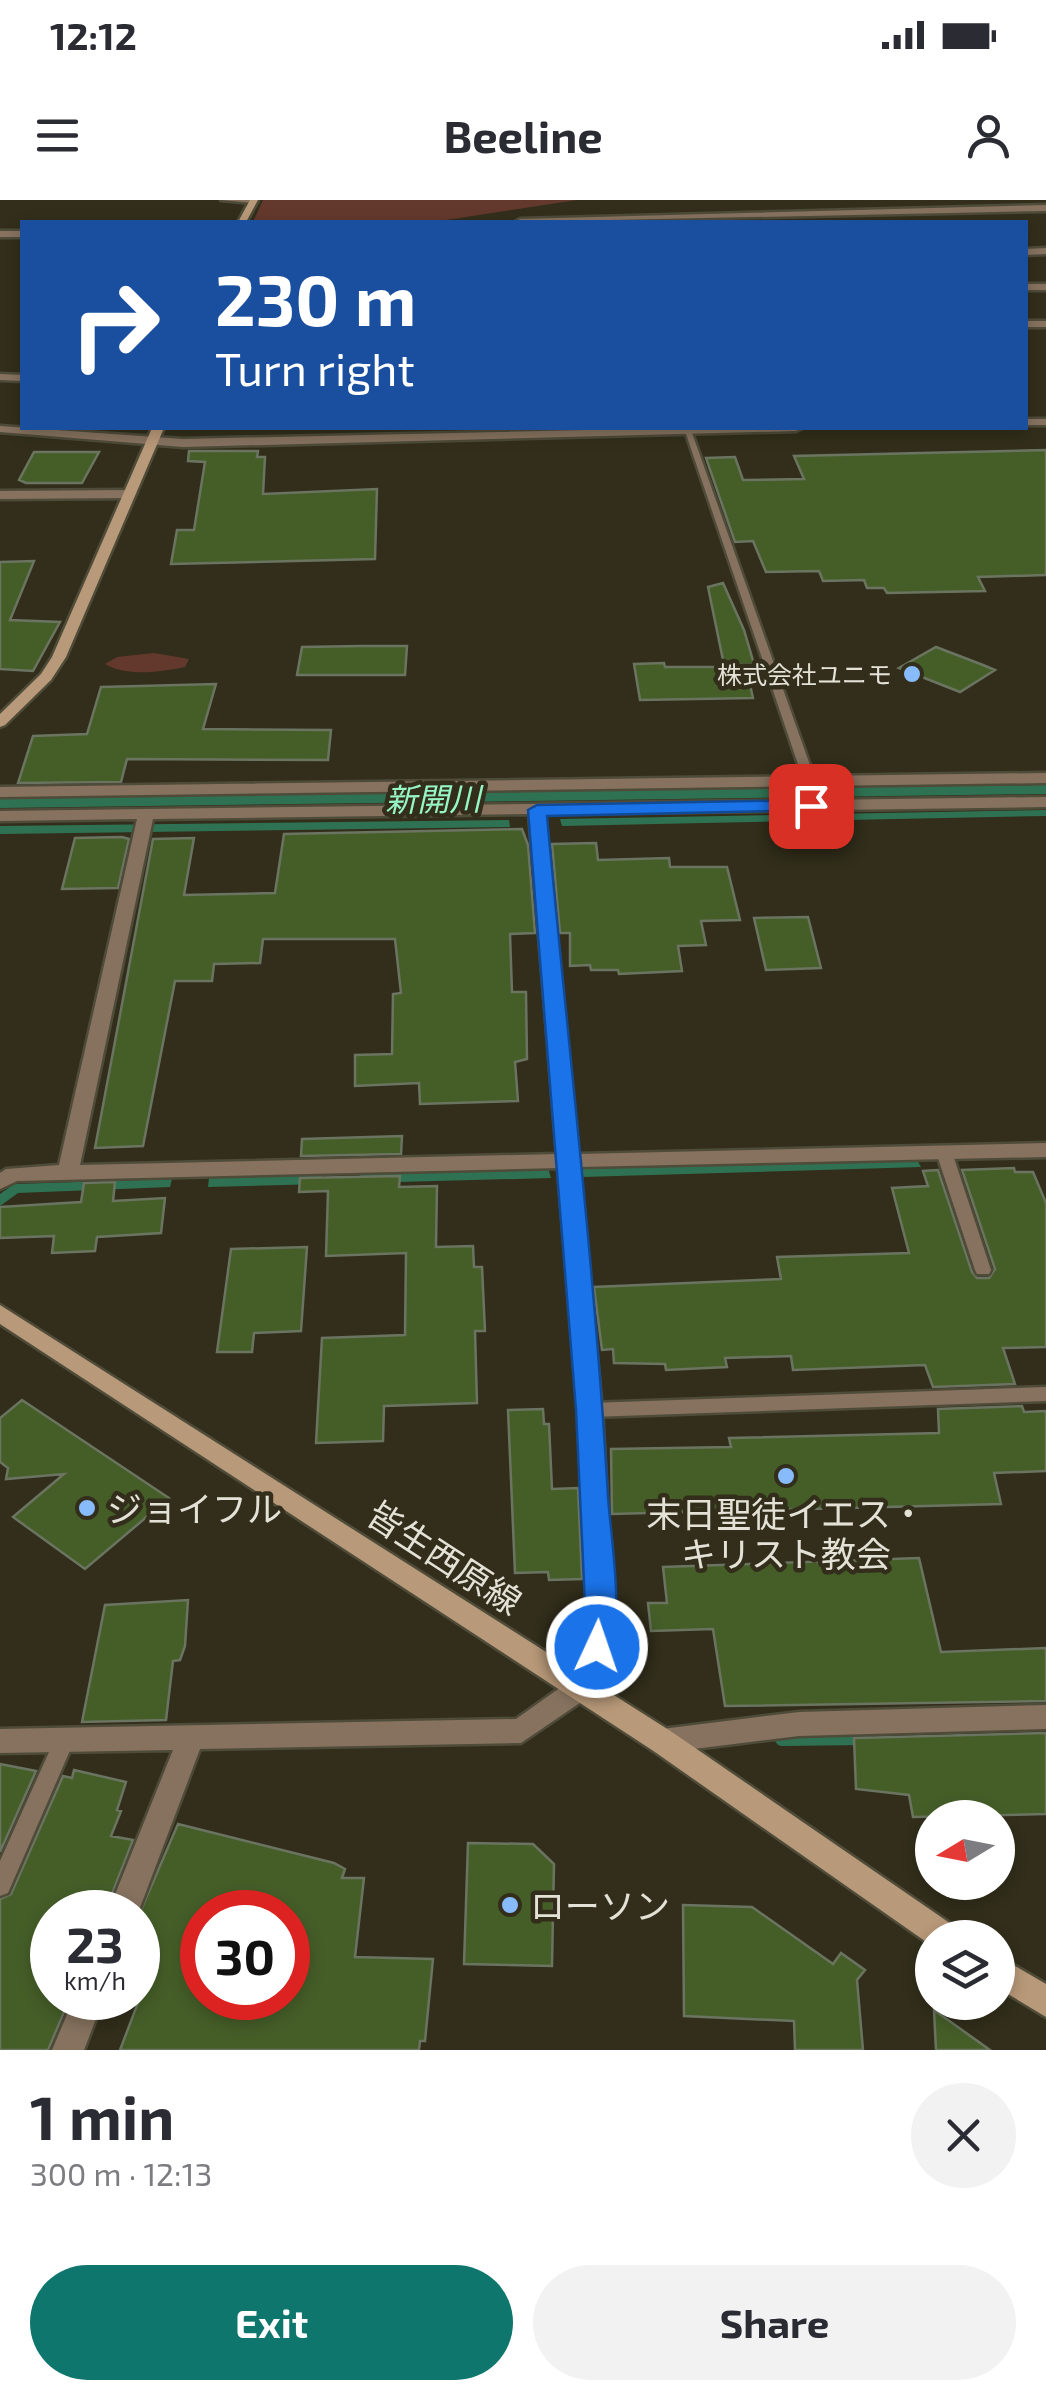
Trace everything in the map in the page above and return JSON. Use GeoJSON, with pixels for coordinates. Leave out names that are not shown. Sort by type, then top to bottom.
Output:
{"type":"FeatureCollection","features":[{"type":"Feature","properties":{"kind":"street"},"geometry":{"type":"LineString","coordinates":[[225,200],[254,200]]}},
{"type":"Feature","properties":{"kind":"street"},"geometry":{"type":"LineString","coordinates":[[863,200],[870,216]]}},
{"type":"Feature","properties":{"kind":"street"},"geometry":{"type":"LineString","coordinates":[[637,220],[1046,208]]}},
{"type":"Feature","properties":{"kind":"street"},"geometry":{"type":"LineString","coordinates":[[0,429],[153,444],[686,430]]}},
{"type":"Feature","properties":{"kind":"street"},"geometry":{"type":"LineString","coordinates":[[0,722],[46,678],[60,657],[157,430]]}},
{"type":"Feature","properties":{"kind":"street"},"geometry":{"type":"LineString","coordinates":[[0,495],[130,494]]}},
{"type":"Feature","properties":{"kind":"street"},"geometry":{"type":"LineString","coordinates":[[0,792],[1046,778]]}},
{"type":"Feature","properties":{"kind":"street"},"geometry":{"type":"LineString","coordinates":[[0,816],[144,825],[537,810],[1046,802]]}},
{"type":"Feature","properties":{"kind":"street"},"geometry":{"type":"LineString","coordinates":[[0,1741],[521,1731],[578,1690],[597,1647],[600,1604],[590,1410],[537,810]]}},
{"type":"Feature","properties":{"kind":"street"},"geometry":{"type":"LineString","coordinates":[[68,1172],[144,825]]}},
{"type":"Feature","properties":{"kind":"street"},"geometry":{"type":"LineString","coordinates":[[0,1182],[13,1174],[68,1172],[1046,1150]]}},
{"type":"Feature","properties":{"kind":"street","name":"皆生西原線"},"geometry":{"type":"LineString","coordinates":[[0,1312],[662,1741],[920,1920]]}},
{"type":"Feature","properties":{"kind":"street"},"geometry":{"type":"LineString","coordinates":[[662,1741],[799,1724],[1046,1717]]}},
{"type":"Feature","properties":{"kind":"street"},"geometry":{"type":"LineString","coordinates":[[131,1890],[192,1736]]}},
{"type":"Feature","properties":{"kind":"street"},"geometry":{"type":"LineString","coordinates":[[1015,1982],[1046,2002]]}},
{"type":"Feature","properties":{"kind":"street"},"geometry":{"type":"LineString","coordinates":[[68,2050],[80,2020]]}},
{"type":"Feature","properties":{"kind":"lane"},"geometry":{"type":"LineString","coordinates":[[686,430],[810,782]]}},
{"type":"Feature","properties":{"kind":"lane"},"geometry":{"type":"LineString","coordinates":[[944,1152],[983,1270]]}},
{"type":"Feature","properties":{"kind":"lane"},"geometry":{"type":"LineString","coordinates":[[590,1410],[1046,1394]]}},
{"type":"Feature","properties":{"kind":"lane"},"geometry":{"type":"LineString","coordinates":[[0,1886],[65,1740]]}},
{"type":"Feature","properties":{"kind":"shaded area"},"geometry":{"type":"Polygon","coordinates":[[[263,200],[577,200],[446,220],[254,220],[263,200]]]}},
{"type":"Feature","properties":{"kind":"shaded area"},"geometry":{"type":"Polygon","coordinates":[[[154,653],[189,659],[185,667],[155,672],[123,671],[105,664],[117,657],[154,653]]]}},
{"type":"Feature","properties":{"kind":"water","name":"新開川"},"geometry":{"type":"Polygon","coordinates":[[[1046,783],[1046,794],[0,808],[0,796],[1046,783]]]}},
{"type":"Feature","properties":{"kind":"water"},"geometry":{"type":"Polygon","coordinates":[[[1046,810],[1046,816],[562,826],[560,819],[1046,810]]]}},
{"type":"Feature","properties":{"kind":"water"},"geometry":{"type":"Polygon","coordinates":[[[509,820],[510,827],[0,834],[0,826],[509,820]]]}},
{"type":"Feature","properties":{"kind":"water"},"geometry":{"type":"Polygon","coordinates":[[[916,1158],[921,1167],[582,1177],[581,1169],[916,1158]]]}},
{"type":"Feature","properties":{"kind":"water"},"geometry":{"type":"Polygon","coordinates":[[[548,1168],[551,1178],[360,1183],[360,1172],[548,1168]]]}},
{"type":"Feature","properties":{"kind":"water"},"geometry":{"type":"Polygon","coordinates":[[[322,1174],[322,1184],[208,1187],[209,1178],[322,1174]]]}},
{"type":"Feature","properties":{"kind":"water"},"geometry":{"type":"Polygon","coordinates":[[[172,1179],[170,1187],[18,1193],[0,1206],[0,1194],[14,1184],[172,1179]]]}},
{"type":"Feature","properties":{"kind":"building"},"geometry":{"type":"Polygon","coordinates":[[[1046,450],[1046,575],[978,577],[985,591],[887,593],[884,588],[867,588],[864,580],[823,581],[819,571],[766,572],[753,541],[735,542],[706,458],[735,457],[743,480],[804,479],[794,456],[1046,450]]]}},
{"type":"Feature","properties":{"kind":"building"},"geometry":{"type":"Polygon","coordinates":[[[189,451],[258,451],[257,457],[265,457],[263,494],[377,489],[375,559],[171,564],[177,530],[194,530],[205,462],[188,461],[189,451]]]}},
{"type":"Feature","properties":{"kind":"building"},"geometry":{"type":"Polygon","coordinates":[[[34,452],[99,452],[82,483],[26,483],[19,480],[34,452]]]}},
{"type":"Feature","properties":{"kind":"building"},"geometry":{"type":"Polygon","coordinates":[[[34,561],[10,620],[60,622],[33,671],[0,669],[0,562],[34,561]]]}},
{"type":"Feature","properties":{"kind":"building"},"geometry":{"type":"Polygon","coordinates":[[[723,583],[754,664],[724,665],[708,587],[723,583]]]}},
{"type":"Feature","properties":{"kind":"building"},"geometry":{"type":"Polygon","coordinates":[[[407,646],[405,675],[297,675],[302,647],[407,646]]]}},
{"type":"Feature","properties":{"kind":"building"},"geometry":{"type":"Polygon","coordinates":[[[936,647],[995,670],[960,692],[899,668],[936,647]]]}},
{"type":"Feature","properties":{"kind":"building"},"geometry":{"type":"Polygon","coordinates":[[[664,663],[665,667],[746,667],[753,698],[640,700],[634,664],[664,663]]]}},
{"type":"Feature","properties":{"kind":"building"},"geometry":{"type":"Polygon","coordinates":[[[216,684],[203,729],[331,730],[328,760],[127,759],[121,782],[18,783],[33,736],[87,734],[101,687],[216,684]]]}},
{"type":"Feature","properties":{"kind":"building"},"geometry":{"type":"Polygon","coordinates":[[[522,829],[528,845],[535,933],[510,934],[512,992],[526,992],[527,1059],[515,1062],[518,1101],[420,1104],[419,1083],[355,1086],[355,1055],[392,1054],[393,994],[401,993],[395,939],[263,939],[260,963],[214,964],[212,981],[175,981],[143,1146],[95,1148],[153,839],[194,838],[184,895],[275,893],[284,834],[522,829]]]}},
{"type":"Feature","properties":{"kind":"building"},"geometry":{"type":"Polygon","coordinates":[[[75,838],[129,839],[118,888],[62,889],[75,838]]]}},
{"type":"Feature","properties":{"kind":"building"},"geometry":{"type":"Polygon","coordinates":[[[596,843],[598,860],[669,858],[670,867],[727,867],[740,920],[701,921],[706,945],[678,946],[682,971],[619,974],[618,970],[591,970],[590,965],[570,966],[570,933],[560,933],[552,844],[596,843]]]}},
{"type":"Feature","properties":{"kind":"building"},"geometry":{"type":"Polygon","coordinates":[[[808,917],[821,968],[766,970],[754,918],[808,917]]]}},
{"type":"Feature","properties":{"kind":"building"},"geometry":{"type":"Polygon","coordinates":[[[402,1136],[401,1154],[301,1156],[302,1139],[402,1136]]]}},
{"type":"Feature","properties":{"kind":"building"},"geometry":{"type":"Polygon","coordinates":[[[1014,1168],[1015,1172],[1033,1172],[1046,1203],[1046,1347],[1003,1348],[1015,1384],[933,1387],[925,1365],[793,1370],[791,1356],[725,1358],[727,1367],[666,1370],[665,1364],[614,1363],[613,1349],[602,1350],[594,1287],[781,1279],[777,1257],[909,1253],[892,1188],[928,1186],[923,1171],[938,1170],[972,1272],[977,1278],[989,1278],[995,1269],[962,1170],[1014,1168]]]}},
{"type":"Feature","properties":{"kind":"building"},"geometry":{"type":"Polygon","coordinates":[[[400,1176],[399,1187],[437,1186],[436,1247],[473,1246],[474,1267],[482,1267],[485,1331],[475,1331],[477,1403],[384,1406],[383,1441],[316,1443],[322,1338],[405,1335],[406,1253],[326,1256],[328,1191],[299,1192],[300,1178],[400,1176]]]}},
{"type":"Feature","properties":{"kind":"building"},"geometry":{"type":"Polygon","coordinates":[[[115,1182],[113,1201],[165,1198],[161,1233],[97,1237],[95,1251],[52,1253],[54,1236],[0,1238],[0,1207],[81,1202],[84,1183],[115,1182]]]}},
{"type":"Feature","properties":{"kind":"building"},"geometry":{"type":"Polygon","coordinates":[[[307,1247],[301,1331],[254,1333],[252,1352],[217,1352],[231,1249],[307,1247]]]}},
{"type":"Feature","properties":{"kind":"building"},"geometry":{"type":"Polygon","coordinates":[[[22,1400],[169,1498],[85,1569],[13,1517],[64,1474],[6,1479],[8,1468],[0,1462],[0,1418],[22,1400]]]}},
{"type":"Feature","properties":{"kind":"building"},"geometry":{"type":"Polygon","coordinates":[[[1022,1406],[1024,1412],[1046,1411],[1046,1471],[994,1473],[1001,1504],[612,1514],[611,1449],[731,1447],[729,1438],[939,1433],[938,1409],[1022,1406]]]}},
{"type":"Feature","properties":{"kind":"building"},"geometry":{"type":"Polygon","coordinates":[[[543,1409],[544,1424],[549,1424],[552,1489],[578,1488],[582,1579],[549,1580],[548,1572],[515,1573],[508,1410],[543,1409]]]}},
{"type":"Feature","properties":{"kind":"building"},"geometry":{"type":"Polygon","coordinates":[[[919,1558],[941,1652],[1046,1648],[1046,1701],[725,1706],[713,1629],[651,1631],[648,1603],[667,1603],[663,1567],[919,1558]]]}},
{"type":"Feature","properties":{"kind":"building"},"geometry":{"type":"Polygon","coordinates":[[[188,1600],[185,1646],[180,1660],[173,1661],[166,1720],[82,1722],[105,1605],[188,1600]]]}},
{"type":"Feature","properties":{"kind":"building"},"geometry":{"type":"Polygon","coordinates":[[[1046,1733],[1046,1814],[1015,1815],[1015,1800],[915,1800],[913,1817],[909,1795],[856,1789],[854,1738],[1046,1733]]]}},
{"type":"Feature","properties":{"kind":"building"},"geometry":{"type":"Polygon","coordinates":[[[0,1764],[36,1771],[0,1852],[0,1764]]]}},
{"type":"Feature","properties":{"kind":"building"},"geometry":{"type":"Polygon","coordinates":[[[74,1770],[126,1782],[111,1836],[133,1840],[114,1890],[30,1890],[30,2020],[61,2020],[48,2050],[0,2050],[0,1899],[11,1894],[63,1776],[72,1778],[74,1770]]]}},
{"type":"Feature","properties":{"kind":"building"},"geometry":{"type":"Polygon","coordinates":[[[178,1824],[334,1863],[345,1869],[342,1878],[364,1878],[355,1957],[433,1959],[425,2041],[420,2041],[419,2050],[120,2050],[131,2020],[160,2020],[160,1890],[150,1890],[178,1824]]]}},
{"type":"Feature","properties":{"kind":"building"},"geometry":{"type":"Polygon","coordinates":[[[468,1843],[533,1844],[554,1864],[552,1966],[464,1964],[468,1843]]]}},
{"type":"Feature","properties":{"kind":"building"},"geometry":{"type":"Polygon","coordinates":[[[683,1905],[752,1907],[833,1964],[841,1953],[865,1970],[857,1980],[863,2050],[795,2050],[794,2021],[684,2016],[683,1905]]]}},
{"type":"Feature","properties":{"kind":"building"},"geometry":{"type":"Polygon","coordinates":[[[934,2020],[948,2020],[990,2050],[936,2050],[934,2020]]]}},
{"type":"Feature","properties":{"kind":"waterway"},"geometry":{"type":"LineString","coordinates":[[782,1739],[865,1738]]}},
{"type":"Feature","properties":{"kind":"place","name":"株式会社ユニモ"},"geometry":{"type":"Point","coordinates":[912,674]}},
{"type":"Feature","properties":{"kind":"place","name":"末日聖徒イエス・ キリスト教会"},"geometry":{"type":"Point","coordinates":[786,1476]}},
{"type":"Feature","properties":{"kind":"place","name":"ジョイフル"},"geometry":{"type":"Point","coordinates":[87,1508]}},
{"type":"Feature","properties":{"kind":"place","name":"ローソン"},"geometry":{"type":"Point","coordinates":[510,1905]}},
{"type":"Feature","properties":{"kind":"route"},"geometry":{"type":"LineString","coordinates":[[597,1647],[600,1604],[590,1410],[537,810],[811,806]]}}]}
